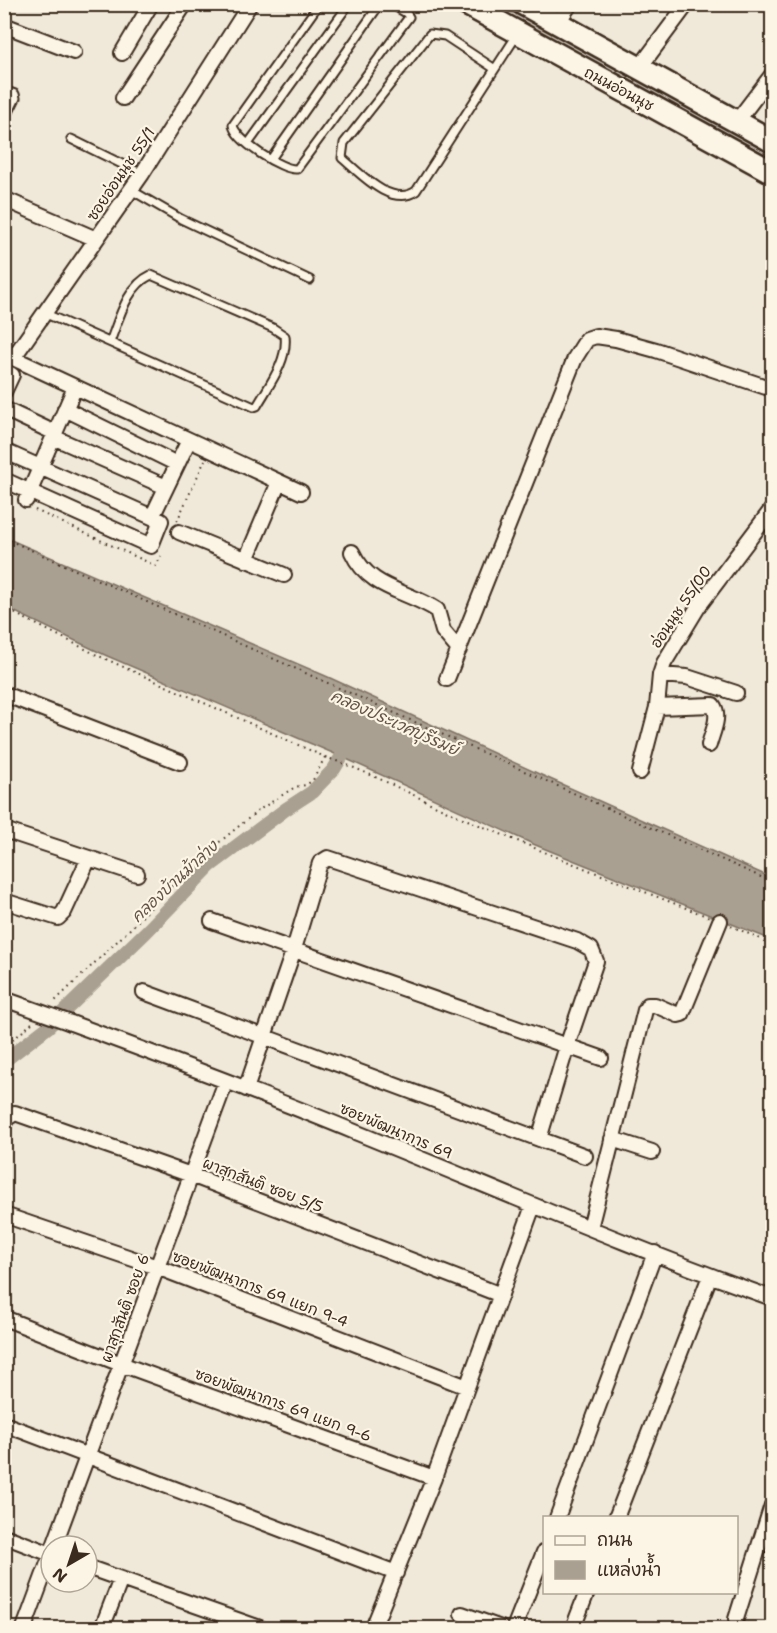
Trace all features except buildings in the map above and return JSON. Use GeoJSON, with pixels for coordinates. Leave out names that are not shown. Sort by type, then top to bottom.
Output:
{"type":"FeatureCollection","features":[{"type":"Feature","properties":{"kind":"main road","name":"ถนนอ่อนนุช"},"geometry":{"type":"LineString","coordinates":[[466,4],[772,172]]}},
{"type":"Feature","properties":{"kind":"main road","name":"ถนนอ่อนนุช"},"geometry":{"type":"LineString","coordinates":[[523,4],[772,141]]}},
{"type":"Feature","properties":{"kind":"street"},"geometry":{"type":"LineString","coordinates":[[122,53],[151,4]]}},
{"type":"Feature","properties":{"kind":"street"},"geometry":{"type":"LineString","coordinates":[[123,98],[185,4]]}},
{"type":"Feature","properties":{"kind":"street","name":"ซอยอ่อนนุช 55/1"},"geometry":{"type":"LineString","coordinates":[[9,356],[44,313],[142,174],[250,4]]}},
{"type":"Feature","properties":{"kind":"street"},"geometry":{"type":"LineString","coordinates":[[558,22],[570,4]]}},
{"type":"Feature","properties":{"kind":"street"},"geometry":{"type":"LineString","coordinates":[[640,67],[687,4]]}},
{"type":"Feature","properties":{"kind":"street"},"geometry":{"type":"LineString","coordinates":[[4,25],[74,52]]}},
{"type":"Feature","properties":{"kind":"street"},"geometry":{"type":"LineString","coordinates":[[737,121],[772,75]]}},
{"type":"Feature","properties":{"kind":"street"},"geometry":{"type":"LineString","coordinates":[[4,199],[96,239]]}},
{"type":"Feature","properties":{"kind":"street"},"geometry":{"type":"LineString","coordinates":[[447,679],[575,358],[587,339],[596,336],[616,339],[772,389]]}},
{"type":"Feature","properties":{"kind":"street"},"geometry":{"type":"LineString","coordinates":[[9,356],[301,492]]}},
{"type":"Feature","properties":{"kind":"street"},"geometry":{"type":"LineString","coordinates":[[4,371],[12,375],[4,392]]}},
{"type":"Feature","properties":{"kind":"street"},"geometry":{"type":"LineString","coordinates":[[24,500],[75,387]]}},
{"type":"Feature","properties":{"kind":"street"},"geometry":{"type":"LineString","coordinates":[[4,409],[166,488]]}},
{"type":"Feature","properties":{"kind":"street"},"geometry":{"type":"LineString","coordinates":[[65,409],[177,464]]}},
{"type":"Feature","properties":{"kind":"street"},"geometry":{"type":"LineString","coordinates":[[152,518],[189,440]]}},
{"type":"Feature","properties":{"kind":"street"},"geometry":{"type":"LineString","coordinates":[[4,451],[161,521],[151,546],[24,500],[4,480]]}},
{"type":"Feature","properties":{"kind":"street"},"geometry":{"type":"LineString","coordinates":[[246,560],[279,482]]}},
{"type":"Feature","properties":{"kind":"street","name":"อ่อนนุช 55/00"},"geometry":{"type":"LineString","coordinates":[[640,772],[657,707],[663,663],[698,607],[772,509]]}},
{"type":"Feature","properties":{"kind":"street"},"geometry":{"type":"LineString","coordinates":[[177,528],[284,575]]}},
{"type":"Feature","properties":{"kind":"street"},"geometry":{"type":"LineString","coordinates":[[352,552],[359,567],[375,579],[437,610],[442,631],[459,650]]}},
{"type":"Feature","properties":{"kind":"street"},"geometry":{"type":"LineString","coordinates":[[660,675],[687,677],[736,693]]}},
{"type":"Feature","properties":{"kind":"street"},"geometry":{"type":"LineString","coordinates":[[4,694],[180,762]]}},
{"type":"Feature","properties":{"kind":"street"},"geometry":{"type":"LineString","coordinates":[[657,707],[712,705],[715,708],[716,718],[709,745]]}},
{"type":"Feature","properties":{"kind":"street"},"geometry":{"type":"LineString","coordinates":[[4,830],[137,874]]}},
{"type":"Feature","properties":{"kind":"street"},"geometry":{"type":"LineString","coordinates":[[4,901],[58,918],[64,912],[89,858]]}},
{"type":"Feature","properties":{"kind":"street"},"geometry":{"type":"LineString","coordinates":[[246,1089],[294,949],[320,863],[328,858],[577,941],[591,949],[596,961],[539,1139]]}},
{"type":"Feature","properties":{"kind":"street"},"geometry":{"type":"LineString","coordinates":[[212,921],[601,1058]]}},
{"type":"Feature","properties":{"kind":"street"},"geometry":{"type":"LineString","coordinates":[[590,1228],[645,1010],[648,1005],[655,1005],[678,1015],[682,1014],[720,921]]}},
{"type":"Feature","properties":{"kind":"street"},"geometry":{"type":"LineString","coordinates":[[144,992],[585,1156]]}},
{"type":"Feature","properties":{"kind":"street","name":"ซอยพัฒนาการ 69"},"geometry":{"type":"LineString","coordinates":[[6,1000],[226,1081],[354,1131],[533,1206],[772,1298]]}},
{"type":"Feature","properties":{"kind":"street","name":"ผาสุกสันติ ซอย 6"},"geometry":{"type":"LineString","coordinates":[[58,1534],[226,1081]]}},
{"type":"Feature","properties":{"kind":"street","name":"ผาสุกสันติ ซอย 5/5"},"geometry":{"type":"LineString","coordinates":[[8,1119],[15,1113],[191,1175],[501,1295]]}},
{"type":"Feature","properties":{"kind":"street"},"geometry":{"type":"LineString","coordinates":[[612,1139],[652,1152]]}},
{"type":"Feature","properties":{"kind":"street"},"geometry":{"type":"LineString","coordinates":[[373,1629],[434,1478],[533,1206]]}},
{"type":"Feature","properties":{"kind":"street","name":"ซอยพัฒนาการ 69 แยก 9-4"},"geometry":{"type":"LineString","coordinates":[[4,1215],[157,1267],[467,1387]]}},
{"type":"Feature","properties":{"kind":"street"},"geometry":{"type":"LineString","coordinates":[[558,1516],[655,1253]]}},
{"type":"Feature","properties":{"kind":"street"},"geometry":{"type":"LineString","coordinates":[[617,1516],[710,1276]]}},
{"type":"Feature","properties":{"kind":"street","name":"ซอยพัฒนาการ 69 แยก 9-6"},"geometry":{"type":"LineString","coordinates":[[4,1318],[122,1364],[434,1478]]}},
{"type":"Feature","properties":{"kind":"street"},"geometry":{"type":"LineString","coordinates":[[4,1424],[396,1573]]}},
{"type":"Feature","properties":{"kind":"street"},"geometry":{"type":"LineString","coordinates":[[736,1619],[772,1505]]}},
{"type":"Feature","properties":{"kind":"street"},"geometry":{"type":"LineString","coordinates":[[4,1536],[39,1549]]}},
{"type":"Feature","properties":{"kind":"street"},"geometry":{"type":"LineString","coordinates":[[514,1629],[543,1555]]}},
{"type":"Feature","properties":{"kind":"street"},"geometry":{"type":"LineString","coordinates":[[99,1571],[260,1629]]}},
{"type":"Feature","properties":{"kind":"street"},"geometry":{"type":"LineString","coordinates":[[105,1628],[122,1579]]}},
{"type":"Feature","properties":{"kind":"street"},"geometry":{"type":"LineString","coordinates":[[24,1629],[39,1587]]}},
{"type":"Feature","properties":{"kind":"street"},"geometry":{"type":"LineString","coordinates":[[573,1629],[587,1594]]}},
{"type":"Feature","properties":{"kind":"street"},"geometry":{"type":"LineString","coordinates":[[462,1614],[501,1629]]}},
{"type":"Feature","properties":{"kind":"lane"},"geometry":{"type":"LineString","coordinates":[[320,4],[233,125],[234,131],[248,144],[291,170],[297,169],[409,17],[391,4]]}},
{"type":"Feature","properties":{"kind":"lane"},"geometry":{"type":"LineString","coordinates":[[248,144],[349,4]]}},
{"type":"Feature","properties":{"kind":"lane"},"geometry":{"type":"LineString","coordinates":[[271,159],[380,4]]}},
{"type":"Feature","properties":{"kind":"lane"},"geometry":{"type":"LineString","coordinates":[[495,69],[445,36],[430,34],[344,143],[342,158],[381,189],[396,195],[409,196],[416,191],[518,34]]}},
{"type":"Feature","properties":{"kind":"lane"},"geometry":{"type":"LineString","coordinates":[[4,90],[15,94],[16,98],[4,122]]}},
{"type":"Feature","properties":{"kind":"lane"},"geometry":{"type":"LineString","coordinates":[[71,139],[142,174]]}},
{"type":"Feature","properties":{"kind":"lane"},"geometry":{"type":"LineString","coordinates":[[131,190],[181,219],[310,280]]}},
{"type":"Feature","properties":{"kind":"lane"},"geometry":{"type":"LineString","coordinates":[[44,313],[254,407],[257,406],[284,356],[286,343],[285,336],[273,328],[151,275],[135,287],[110,342]]}},
{"type":"Feature","properties":{"kind":"path"},"geometry":{"type":"LineString","coordinates":[[177,528],[210,450]]}},
{"type":"Feature","properties":{"kind":"path"},"geometry":{"type":"LineString","coordinates":[[4,496],[24,500],[156,566],[161,555]]}},
{"type":"Feature","properties":{"kind":"path"},"geometry":{"type":"LineString","coordinates":[[4,538],[772,882]]}},
{"type":"Feature","properties":{"kind":"path"},"geometry":{"type":"LineString","coordinates":[[4,608],[99,656],[325,757],[349,765],[602,876],[720,921],[772,944]]}},
{"type":"Feature","properties":{"kind":"path"},"geometry":{"type":"LineString","coordinates":[[51,1005],[196,861],[259,810],[294,787],[306,785],[313,780],[325,757]]}},
{"type":"Feature","properties":{"kind":"path"},"geometry":{"type":"LineString","coordinates":[[4,1048],[34,1021]]}},
{"type":"Feature","properties":{"kind":"shaded area"},"geometry":{"type":"Polygon","coordinates":[[[489,5],[499,5],[627,72],[772,153],[772,162],[489,5]]]}},
{"type":"Feature","properties":{"kind":"water","name":"คลองประเวศบุรีรมย์"},"geometry":{"type":"Polygon","coordinates":[[[4,537],[328,677],[772,878],[772,940],[533,844],[342,757],[105,655],[5,607],[4,537]]]}},
{"type":"Feature","properties":{"kind":"waterway","name":"คลองบ้านม้าล่าง"},"geometry":{"type":"LineString","coordinates":[[4,1061],[48,1027],[210,866],[312,792],[334,769],[351,741]]}}]}
